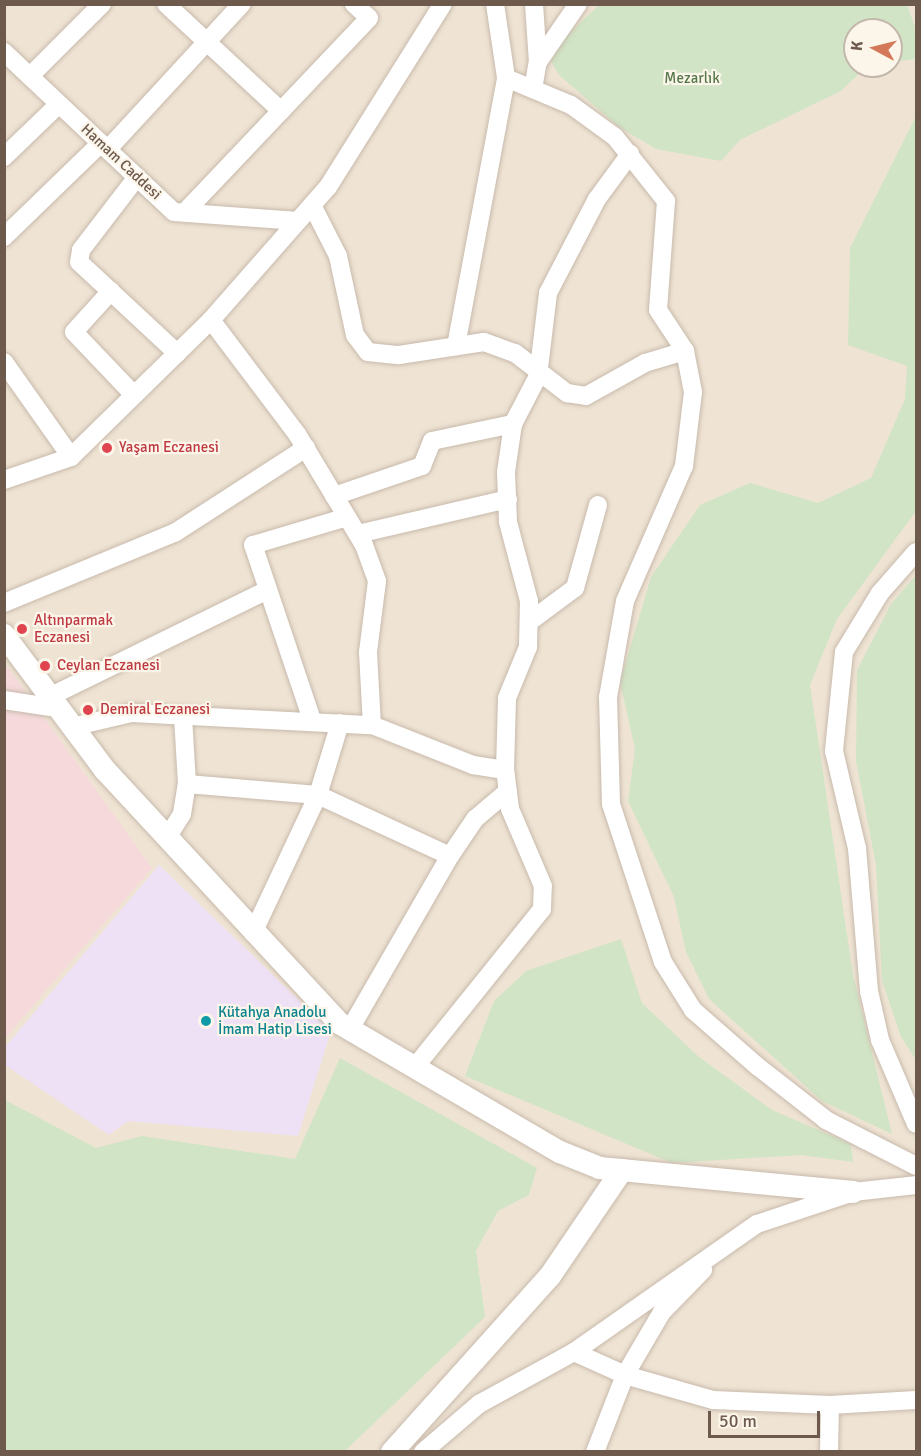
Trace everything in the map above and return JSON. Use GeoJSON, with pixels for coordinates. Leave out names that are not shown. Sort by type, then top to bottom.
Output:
{"type":"FeatureCollection","features":[{"type":"Feature","properties":{"kind":"street"},"geometry":{"type":"LineString","coordinates":[[30,76],[102,4]]}},
{"type":"Feature","properties":{"kind":"street"},"geometry":{"type":"LineString","coordinates":[[166,4],[206,44],[281,111]]}},
{"type":"Feature","properties":{"kind":"street"},"geometry":{"type":"LineString","coordinates":[[4,237],[104,146],[206,44],[242,4]]}},
{"type":"Feature","properties":{"kind":"street"},"geometry":{"type":"LineString","coordinates":[[185,212],[369,18],[354,4]]}},
{"type":"Feature","properties":{"kind":"street"},"geometry":{"type":"LineString","coordinates":[[4,480],[71,457],[211,320],[312,205],[443,4]]}},
{"type":"Feature","properties":{"kind":"street"},"geometry":{"type":"LineString","coordinates":[[456,346],[506,78],[495,4]]}},
{"type":"Feature","properties":{"kind":"street"},"geometry":{"type":"LineString","coordinates":[[533,89],[538,62],[534,4]]}},
{"type":"Feature","properties":{"kind":"street"},"geometry":{"type":"LineString","coordinates":[[538,62],[574,7]]}},
{"type":"Feature","properties":{"kind":"street","name":"Hamam Caddesi"},"geometry":{"type":"LineString","coordinates":[[4,52],[174,212],[298,221]]}},
{"type":"Feature","properties":{"kind":"street"},"geometry":{"type":"LineString","coordinates":[[506,78],[571,105],[630,154],[666,201],[658,310],[685,351],[693,392],[684,466],[625,601],[608,697],[611,804],[663,962],[693,1010],[826,1120],[916,1167]]}},
{"type":"Feature","properties":{"kind":"street"},"geometry":{"type":"LineString","coordinates":[[4,157],[59,104]]}},
{"type":"Feature","properties":{"kind":"street"},"geometry":{"type":"LineString","coordinates":[[415,1067],[542,909],[543,886],[508,791],[505,770],[507,698],[528,647],[529,621],[507,499],[513,424],[538,376],[548,293],[597,199],[630,154]]}},
{"type":"Feature","properties":{"kind":"street"},"geometry":{"type":"LineString","coordinates":[[137,177],[81,250],[79,262],[177,353]]}},
{"type":"Feature","properties":{"kind":"street"},"geometry":{"type":"LineString","coordinates":[[312,205],[339,256],[355,335],[368,352],[399,355],[484,342],[515,353],[538,376],[567,393],[586,396],[645,363],[685,351]]}},
{"type":"Feature","properties":{"kind":"street"},"geometry":{"type":"LineString","coordinates":[[111,291],[74,332],[134,395]]}},
{"type":"Feature","properties":{"kind":"street"},"geometry":{"type":"LineString","coordinates":[[211,320],[306,448],[357,534],[377,581],[368,652],[372,725]]}},
{"type":"Feature","properties":{"kind":"street"},"geometry":{"type":"LineString","coordinates":[[4,362],[71,457]]}},
{"type":"Feature","properties":{"kind":"street"},"geometry":{"type":"LineString","coordinates":[[334,496],[422,466],[432,441],[513,424]]}},
{"type":"Feature","properties":{"kind":"street"},"geometry":{"type":"LineString","coordinates":[[4,603],[176,532],[306,448]]}},
{"type":"Feature","properties":{"kind":"street"},"geometry":{"type":"LineString","coordinates":[[357,534],[507,499]]}},
{"type":"Feature","properties":{"kind":"street"},"geometry":{"type":"LineString","coordinates":[[529,621],[575,588],[598,505]]}},
{"type":"Feature","properties":{"kind":"street"},"geometry":{"type":"LineString","coordinates":[[312,720],[253,545],[347,517]]}},
{"type":"Feature","properties":{"kind":"street"},"geometry":{"type":"LineString","coordinates":[[916,552],[880,593],[844,652],[834,751],[857,848],[869,991],[880,1040],[916,1124]]}},
{"type":"Feature","properties":{"kind":"street"},"geometry":{"type":"LineString","coordinates":[[4,700],[53,702],[267,590]]}},
{"type":"Feature","properties":{"kind":"street"},"geometry":{"type":"LineString","coordinates":[[4,635],[72,727],[167,838],[253,933],[350,1029],[560,1152],[622,1170],[916,1198]]}},
{"type":"Feature","properties":{"kind":"street"},"geometry":{"type":"LineString","coordinates":[[72,727],[131,713],[183,717],[312,720],[372,725],[473,765],[505,770]]}},
{"type":"Feature","properties":{"kind":"street"},"geometry":{"type":"LineString","coordinates":[[167,838],[182,814],[187,784],[183,717]]}},
{"type":"Feature","properties":{"kind":"street"},"geometry":{"type":"LineString","coordinates":[[253,933],[318,795],[340,723]]}},
{"type":"Feature","properties":{"kind":"street"},"geometry":{"type":"LineString","coordinates":[[187,784],[318,795],[450,856]]}},
{"type":"Feature","properties":{"kind":"street"},"geometry":{"type":"LineString","coordinates":[[350,1029],[450,856],[475,819],[508,791]]}},
{"type":"Feature","properties":{"kind":"street"},"geometry":{"type":"LineString","coordinates":[[392,1452],[550,1276],[622,1170]]}},
{"type":"Feature","properties":{"kind":"street"},"geometry":{"type":"LineString","coordinates":[[423,1452],[478,1404],[574,1352],[757,1224],[853,1192],[916,1185]]}},
{"type":"Feature","properties":{"kind":"street"},"geometry":{"type":"LineString","coordinates":[[595,1452],[625,1375],[662,1312],[720,1249]]}},
{"type":"Feature","properties":{"kind":"street"},"geometry":{"type":"LineString","coordinates":[[574,1352],[625,1375],[713,1400],[830,1405],[916,1400]]}},
{"type":"Feature","properties":{"kind":"street"},"geometry":{"type":"LineString","coordinates":[[829,1452],[830,1405]]}},
{"type":"Feature","properties":{"kind":"shaded area"},"geometry":{"type":"Polygon","coordinates":[[[5,5],[916,5],[916,1451],[5,1451],[5,5]]]}},
{"type":"Feature","properties":{"kind":"shaded area"},"geometry":{"type":"Polygon","coordinates":[[[4,662],[152,868],[5,1038],[4,1038],[4,662]]]}},
{"type":"Feature","properties":{"kind":"shaded area"},"geometry":{"type":"Polygon","coordinates":[[[159,865],[331,1031],[298,1136],[128,1121],[109,1135],[5,1065],[5,1047],[159,865]]]}},
{"type":"Feature","properties":{"kind":"green space","name":"Mezarlık"},"geometry":{"type":"Polygon","coordinates":[[[599,5],[907,5],[916,30],[916,59],[903,61],[903,18],[843,18],[843,78],[855,78],[841,91],[740,140],[721,161],[656,149],[619,127],[559,75],[551,61],[557,45],[599,5]]]}},
{"type":"Feature","properties":{"kind":"green space"},"geometry":{"type":"Polygon","coordinates":[[[916,116],[916,511],[837,619],[810,685],[853,975],[892,1134],[822,1101],[709,999],[686,952],[674,897],[628,801],[635,749],[620,682],[651,577],[700,505],[750,483],[818,503],[871,478],[905,399],[907,366],[848,345],[850,248],[916,116]]]}},
{"type":"Feature","properties":{"kind":"green space"},"geometry":{"type":"Polygon","coordinates":[[[916,575],[916,1060],[901,1037],[882,981],[876,865],[856,761],[857,670],[891,604],[916,575]]]}},
{"type":"Feature","properties":{"kind":"green space"},"geometry":{"type":"Polygon","coordinates":[[[621,939],[642,1003],[699,1057],[772,1110],[851,1144],[853,1162],[801,1155],[672,1163],[465,1076],[494,1001],[526,971],[621,939]]]}},
{"type":"Feature","properties":{"kind":"green space"},"geometry":{"type":"Polygon","coordinates":[[[340,1058],[537,1168],[529,1195],[498,1211],[476,1251],[485,1317],[345,1451],[5,1451],[5,1100],[96,1148],[142,1136],[295,1159],[340,1058]]]}},
{"type":"Feature","properties":{"kind":"place","name":"Yaşam Eczanesi"},"geometry":{"type":"Point","coordinates":[107,448]}},
{"type":"Feature","properties":{"kind":"place","name":"Altınparmak Eczanesi"},"geometry":{"type":"Point","coordinates":[22,629]}},
{"type":"Feature","properties":{"kind":"place","name":"Ceylan Eczanesi"},"geometry":{"type":"Point","coordinates":[45,666]}},
{"type":"Feature","properties":{"kind":"place","name":"Demiral Eczanesi"},"geometry":{"type":"Point","coordinates":[88,710]}},
{"type":"Feature","properties":{"kind":"place","name":"Kütahya Anadolu İmam Hatip Lisesi"},"geometry":{"type":"Point","coordinates":[206,1021]}}]}
